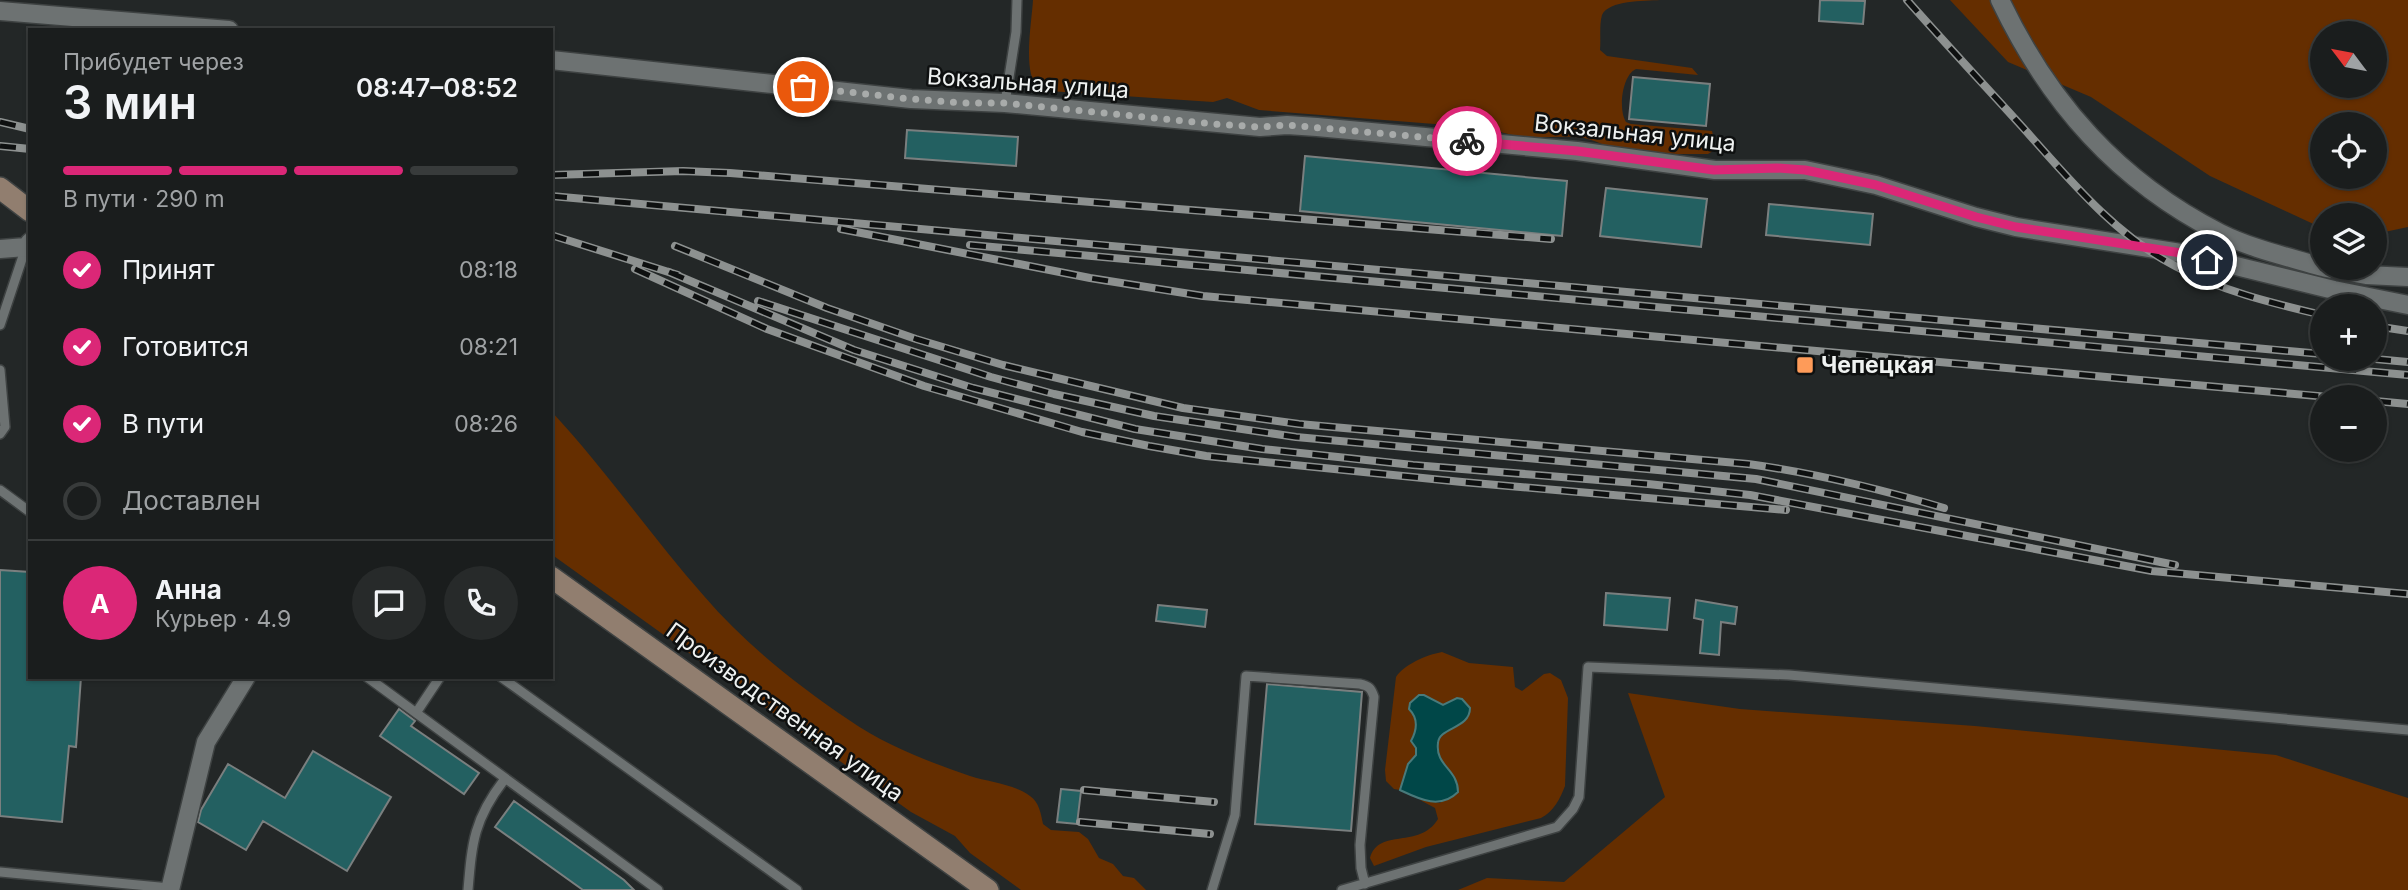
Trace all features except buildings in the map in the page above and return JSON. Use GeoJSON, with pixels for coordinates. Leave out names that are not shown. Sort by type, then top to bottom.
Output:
{"type":"FeatureCollection","features":[{"type":"Feature","properties":{"kind":"main road"},"geometry":{"type":"LineString","coordinates":[[0,188],[28,209]]}},
{"type":"Feature","properties":{"kind":"main road","name":"Производственная улица"},"geometry":{"type":"LineString","coordinates":[[553,578],[988,890]]}},
{"type":"Feature","properties":{"kind":"street"},"geometry":{"type":"LineString","coordinates":[[2000,0],[2020,43],[2059,100],[2127,174],[2166,202],[2222,234],[2310,262]]}},
{"type":"Feature","properties":{"kind":"street"},"geometry":{"type":"LineString","coordinates":[[0,11],[205,28]]}},
{"type":"Feature","properties":{"kind":"street","name":"Вокзальная улица"},"geometry":{"type":"LineString","coordinates":[[553,60],[911,99],[1005,103],[1215,124],[1317,127],[1564,150],[1714,170],[1805,170],[1876,185],[2016,227],[2187,254],[2408,305]]}},
{"type":"Feature","properties":{"kind":"street"},"geometry":{"type":"LineString","coordinates":[[0,249],[28,245]]}},
{"type":"Feature","properties":{"kind":"street"},"geometry":{"type":"LineString","coordinates":[[2387,276],[2408,277]]}},
{"type":"Feature","properties":{"kind":"street"},"geometry":{"type":"LineString","coordinates":[[170,889],[206,742],[245,679]]}},
{"type":"Feature","properties":{"kind":"lane"},"geometry":{"type":"LineString","coordinates":[[1005,103],[1016,32],[1017,0]]}},
{"type":"Feature","properties":{"kind":"lane"},"geometry":{"type":"LineString","coordinates":[[0,325],[28,245]]}},
{"type":"Feature","properties":{"kind":"lane"},"geometry":{"type":"LineString","coordinates":[[0,370],[2,428]]}},
{"type":"Feature","properties":{"kind":"lane"},"geometry":{"type":"LineString","coordinates":[[0,490],[28,511]]}},
{"type":"Feature","properties":{"kind":"lane"},"geometry":{"type":"LineString","coordinates":[[1342,890],[1557,827],[1579,797],[1588,667],[1802,677],[2408,730]]}},
{"type":"Feature","properties":{"kind":"lane"},"geometry":{"type":"LineString","coordinates":[[1212,890],[1235,815],[1246,676],[1360,684],[1368,685],[1372,690],[1374,697],[1360,845],[1365,884]]}},
{"type":"Feature","properties":{"kind":"lane"},"geometry":{"type":"LineString","coordinates":[[369,679],[658,890]]}},
{"type":"Feature","properties":{"kind":"lane"},"geometry":{"type":"LineString","coordinates":[[416,713],[439,679]]}},
{"type":"Feature","properties":{"kind":"lane"},"geometry":{"type":"LineString","coordinates":[[504,679],[797,890]]}},
{"type":"Feature","properties":{"kind":"lane"},"geometry":{"type":"LineString","coordinates":[[468,890],[471,850],[478,823],[504,779]]}},
{"type":"Feature","properties":{"kind":"lane"},"geometry":{"type":"LineString","coordinates":[[0,872],[170,889]]}},
{"type":"Feature","properties":{"kind":"shaded area"},"geometry":{"type":"Polygon","coordinates":[[[1033,0],[1660,0],[1628,2],[1606,10],[1601,19],[1600,50],[1607,56],[1692,68],[1698,75],[1636,69],[1627,78],[1623,93],[1624,117],[1626,122],[1631,124],[1712,131],[1715,144],[1713,151],[1708,154],[1649,153],[1611,147],[1584,138],[1527,137],[1475,126],[1259,110],[1227,98],[1213,102],[1049,91],[1038,87],[1030,71],[1033,0]]]}},
{"type":"Feature","properties":{"kind":"shaded area"},"geometry":{"type":"Polygon","coordinates":[[[1950,0],[2408,0],[2408,227],[2387,231],[2387,203],[2310,203],[2310,222],[2210,176],[2091,97],[2008,62],[1950,0]]]}},
{"type":"Feature","properties":{"kind":"shaded area"},"geometry":{"type":"Polygon","coordinates":[[[553,413],[720,614],[791,678],[849,720],[892,745],[955,771],[1024,792],[1036,802],[1043,824],[1051,830],[1079,832],[1088,839],[1099,858],[1113,864],[1123,876],[1134,878],[1146,890],[1021,890],[970,853],[955,836],[911,812],[553,555],[553,413]]]}},
{"type":"Feature","properties":{"kind":"shaded area"},"geometry":{"type":"Polygon","coordinates":[[[1442,652],[1469,663],[1513,667],[1515,687],[1522,691],[1544,674],[1550,673],[1561,680],[1568,698],[1565,786],[1550,812],[1541,818],[1426,847],[1374,866],[1370,858],[1382,843],[1421,834],[1438,819],[1435,808],[1420,800],[1440,803],[1458,783],[1439,759],[1438,740],[1440,735],[1465,721],[1470,713],[1457,698],[1443,705],[1429,697],[1413,712],[1416,719],[1416,755],[1408,764],[1400,790],[1394,789],[1386,781],[1396,677],[1416,661],[1442,652]]]}},
{"type":"Feature","properties":{"kind":"shaded area"},"geometry":{"type":"Polygon","coordinates":[[[1628,693],[1740,709],[1975,726],[2276,755],[2408,798],[2408,890],[1458,890],[1487,878],[1564,882],[1665,797],[1628,693]]]}},
{"type":"Feature","properties":{"kind":"water"},"geometry":{"type":"Polygon","coordinates":[[[1419,695],[1443,705],[1457,698],[1462,699],[1470,708],[1465,720],[1443,734],[1438,743],[1440,757],[1454,778],[1458,792],[1444,801],[1429,801],[1400,790],[1408,764],[1416,755],[1416,748],[1411,741],[1416,721],[1409,709],[1410,703],[1419,695]]]}},
{"type":"Feature","properties":{"kind":"railway"},"geometry":{"type":"LineString","coordinates":[[1907,0],[2094,205],[2133,239],[2175,266],[2210,283],[2310,312]]}},
{"type":"Feature","properties":{"kind":"railway"},"geometry":{"type":"LineString","coordinates":[[0,122],[28,129]]}},
{"type":"Feature","properties":{"kind":"railway"},"geometry":{"type":"LineString","coordinates":[[0,146],[28,149]]}},
{"type":"Feature","properties":{"kind":"railway"},"geometry":{"type":"LineString","coordinates":[[553,175],[683,171],[730,173],[1551,239]]}},
{"type":"Feature","properties":{"kind":"railway"},"geometry":{"type":"LineString","coordinates":[[553,196],[2310,353]]}},
{"type":"Feature","properties":{"kind":"railway"},"geometry":{"type":"LineString","coordinates":[[841,229],[1090,278],[1203,296],[2310,395]]}},
{"type":"Feature","properties":{"kind":"railway"},"geometry":{"type":"LineString","coordinates":[[553,236],[678,275]]}},
{"type":"Feature","properties":{"kind":"railway"},"geometry":{"type":"LineString","coordinates":[[970,245],[2408,375]]}},
{"type":"Feature","properties":{"kind":"railway"},"geometry":{"type":"LineString","coordinates":[[675,246],[827,308],[916,339],[1003,365],[1183,408],[1299,424],[1748,464],[1847,482],[1944,508]]}},
{"type":"Feature","properties":{"kind":"railway"},"geometry":{"type":"LineString","coordinates":[[635,269],[767,329],[924,386],[1082,432],[1206,456],[1462,482],[1786,510]]}},
{"type":"Feature","properties":{"kind":"railway"},"geometry":{"type":"LineString","coordinates":[[669,272],[854,350],[973,388],[1135,429],[1262,449],[1750,495],[2152,571],[2408,594]]}},
{"type":"Feature","properties":{"kind":"railway"},"geometry":{"type":"LineString","coordinates":[[758,301],[991,377],[1154,416],[1296,437],[1756,479],[2175,565]]}},
{"type":"Feature","properties":{"kind":"railway"},"geometry":{"type":"LineString","coordinates":[[2387,328],[2408,331]]}},
{"type":"Feature","properties":{"kind":"railway"},"geometry":{"type":"LineString","coordinates":[[2387,360],[2408,362]]}},
{"type":"Feature","properties":{"kind":"railway"},"geometry":{"type":"LineString","coordinates":[[2387,402],[2408,404]]}},
{"type":"Feature","properties":{"kind":"railway"},"geometry":{"type":"LineString","coordinates":[[1084,790],[1214,802]]}},
{"type":"Feature","properties":{"kind":"railway"},"geometry":{"type":"LineString","coordinates":[[1080,822],[1210,834]]}},
{"type":"Feature","properties":{"kind":"way so far"},"geometry":{"type":"LineString","coordinates":[[803,87],[911,99],[1005,103],[1215,124],[1317,127],[1467,141]]}},
{"type":"Feature","properties":{"kind":"place","name":"Чепецкая"},"geometry":{"type":"Point","coordinates":[1805,365]}},
{"type":"Feature","properties":{"kind":"route"},"geometry":{"type":"LineString","coordinates":[[1467,141],[1577,151],[1714,170],[1805,170],[1876,185],[2016,227],[2187,254],[2207,260]]}}]}
